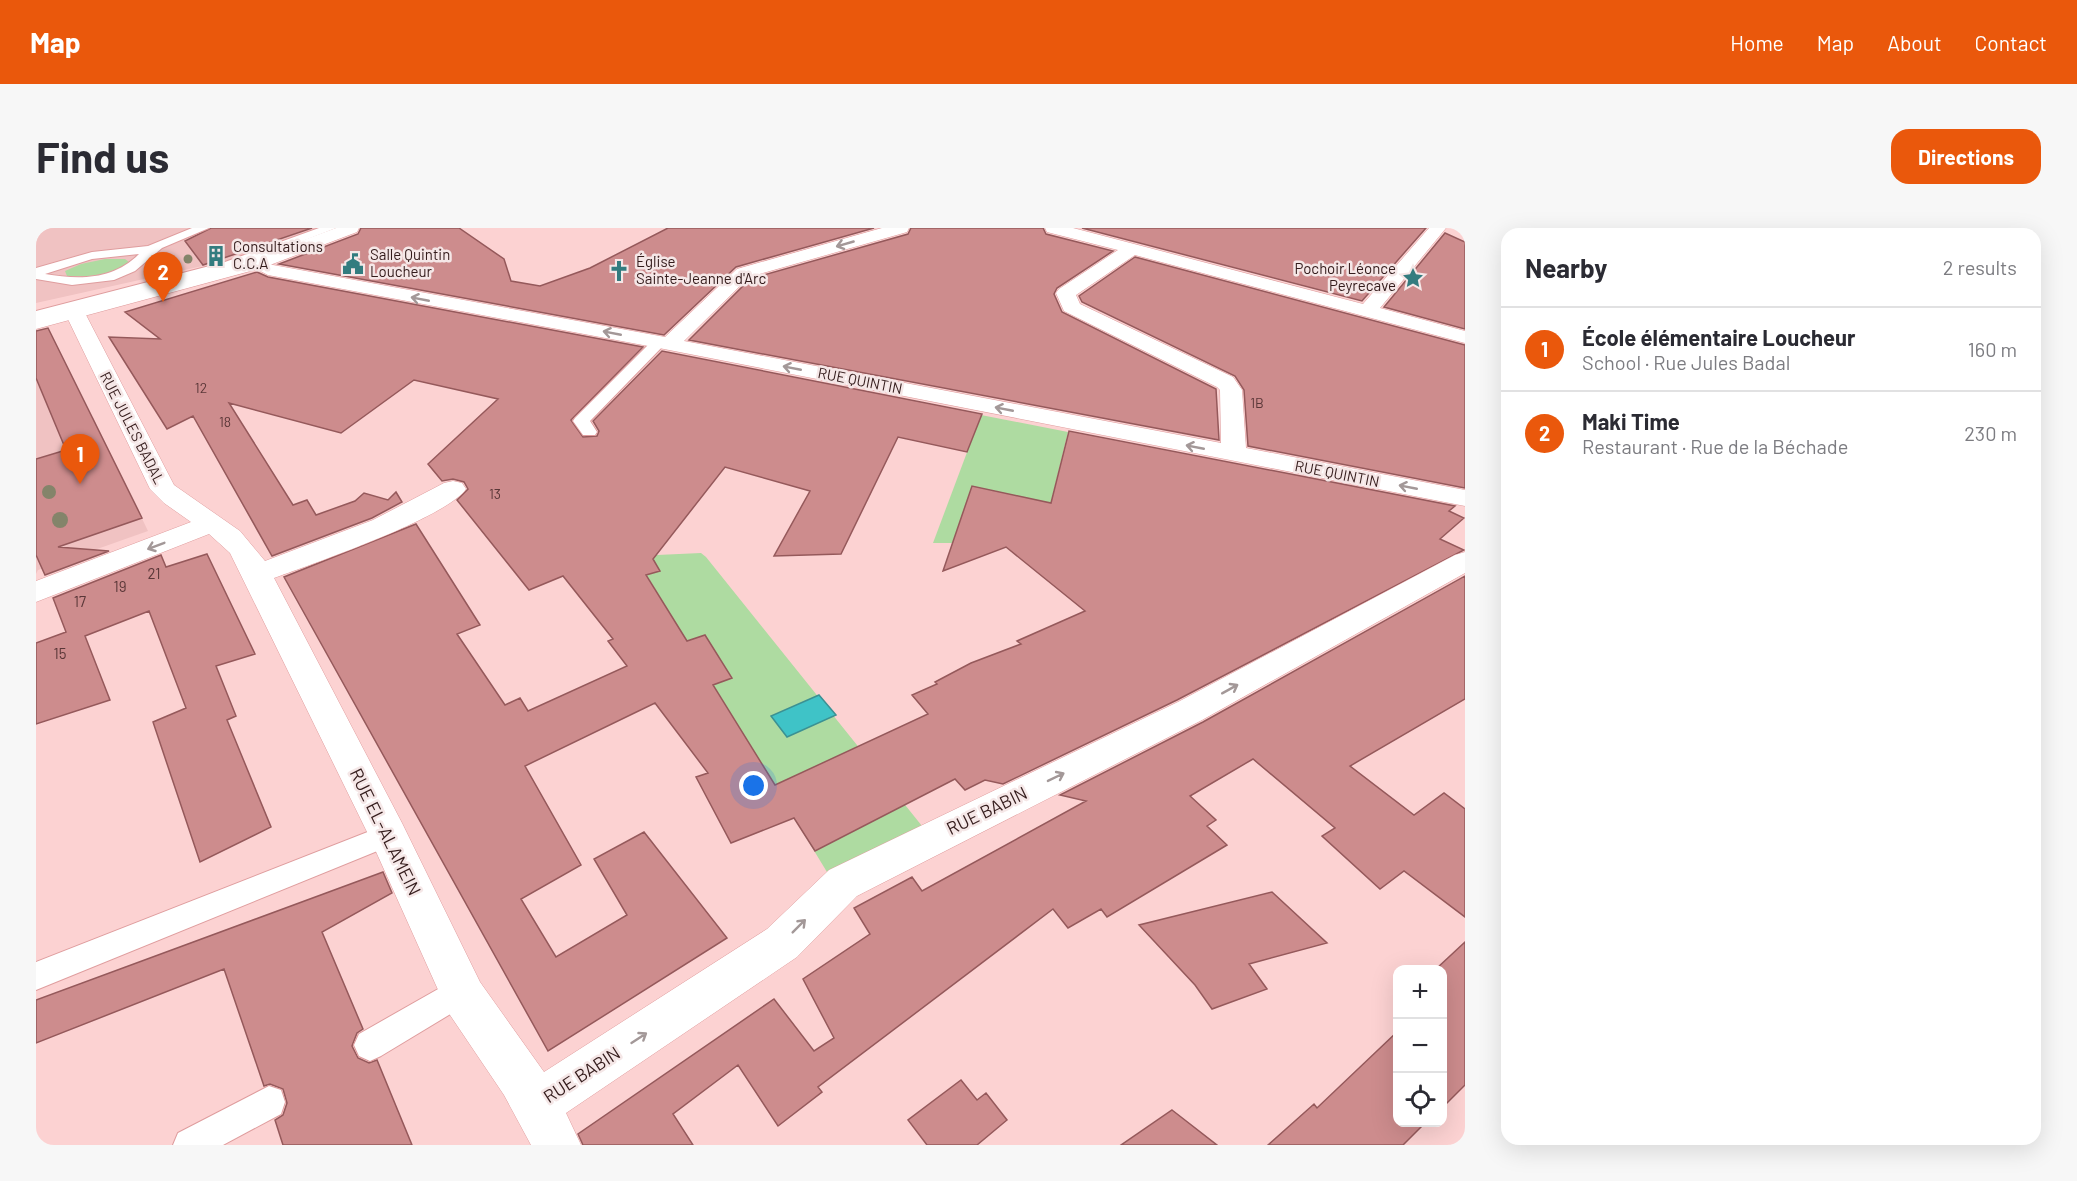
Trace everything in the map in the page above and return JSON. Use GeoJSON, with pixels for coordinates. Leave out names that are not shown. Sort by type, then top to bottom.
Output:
{"type":"FeatureCollection","features":[{"type":"Feature","properties":{"kind":"street"},"geometry":{"type":"LineString","coordinates":[[38,321],[75,313],[113,299],[256,264],[351,228]]}},
{"type":"Feature","properties":{"kind":"street"},"geometry":{"type":"LineString","coordinates":[[664,343],[743,273],[901,228]]}},
{"type":"Feature","properties":{"kind":"street"},"geometry":{"type":"LineString","coordinates":[[1053,228],[1465,337]]}},
{"type":"Feature","properties":{"kind":"street"},"geometry":{"type":"LineString","coordinates":[[1367,311],[1438,228]]}},
{"type":"Feature","properties":{"kind":"street"},"geometry":{"type":"LineString","coordinates":[[1131,249],[1066,293],[1071,307],[1225,382],[1231,390],[1234,454]]}},
{"type":"Feature","properties":{"kind":"street","name":"RUE QUINTIN"},"geometry":{"type":"LineString","coordinates":[[256,264],[268,270],[417,299],[664,343],[1465,498]]}},
{"type":"Feature","properties":{"kind":"street","name":"RUE JULES BADAL"},"geometry":{"type":"LineString","coordinates":[[75,313],[163,489],[184,508],[211,525]]}},
{"type":"Feature","properties":{"kind":"street"},"geometry":{"type":"LineString","coordinates":[[258,574],[387,525],[418,511],[453,489]]}},
{"type":"Feature","properties":{"kind":"street"},"geometry":{"type":"LineString","coordinates":[[36,592],[211,525]]}},
{"type":"Feature","properties":{"kind":"street","name":"RUE EL-ALAMEIN"},"geometry":{"type":"LineString","coordinates":[[211,525],[239,544],[258,574],[388,835],[461,991],[537,1104],[556,1145]]}},
{"type":"Feature","properties":{"kind":"street","name":"RUE BABIN"},"geometry":{"type":"LineString","coordinates":[[537,1104],[782,943],[843,883],[1190,711],[1465,561]]}},
{"type":"Feature","properties":{"kind":"lane"},"geometry":{"type":"LineString","coordinates":[[36,274],[55,280],[102,278],[129,269],[150,250],[203,228]]}},
{"type":"Feature","properties":{"kind":"lane"},"geometry":{"type":"LineString","coordinates":[[38,321],[229,265],[330,228]]}},
{"type":"Feature","properties":{"kind":"lane"},"geometry":{"type":"LineString","coordinates":[[36,274],[51,266],[124,250],[150,250]]}},
{"type":"Feature","properties":{"kind":"lane"},"geometry":{"type":"LineString","coordinates":[[102,278],[113,299]]}},
{"type":"Feature","properties":{"kind":"lane"},"geometry":{"type":"LineString","coordinates":[[589,432],[581,421],[664,343]]}},
{"type":"Feature","properties":{"kind":"lane"},"geometry":{"type":"LineString","coordinates":[[36,976],[388,835]]}},
{"type":"Feature","properties":{"kind":"lane"},"geometry":{"type":"LineString","coordinates":[[370,1045],[461,991]]}},
{"type":"Feature","properties":{"kind":"lane"},"geometry":{"type":"LineString","coordinates":[[190,1145],[269,1102]]}},
{"type":"Feature","properties":{"kind":"shaded area"},"geometry":{"type":"Polygon","coordinates":[[[36,228],[316,228],[234,259],[36,303],[36,228]]]}},
{"type":"Feature","properties":{"kind":"shaded area"},"geometry":{"type":"Polygon","coordinates":[[[36,380],[57,428],[93,417],[148,531],[38,570],[36,574],[36,380]]]}},
{"type":"Feature","properties":{"kind":"green space"},"geometry":{"type":"Polygon","coordinates":[[[105,259],[125,259],[129,262],[123,267],[100,275],[67,276],[65,271],[81,264],[105,259]]]}},
{"type":"Feature","properties":{"kind":"green space"},"geometry":{"type":"Polygon","coordinates":[[[981,415],[1068,432],[1050,506],[1002,543],[933,543],[981,415]]]}},
{"type":"Feature","properties":{"kind":"green space"},"geometry":{"type":"Polygon","coordinates":[[[701,553],[922,826],[830,877],[635,556],[701,553]]]}},
{"type":"Feature","properties":{"kind":"water"},"geometry":{"type":"Polygon","coordinates":[[[819,695],[836,715],[787,737],[771,716],[819,695]]]}},
{"type":"Feature","properties":{"kind":"building"},"geometry":{"type":"Polygon","coordinates":[[[211,228],[312,228],[203,265],[185,241],[211,228]]]}},
{"type":"Feature","properties":{"kind":"building"},"geometry":{"type":"Polygon","coordinates":[[[361,228],[459,228],[504,259],[511,281],[540,286],[590,268],[668,228],[874,228],[736,267],[664,335],[279,264],[358,234],[361,228]]]}},
{"type":"Feature","properties":{"kind":"building"},"geometry":{"type":"Polygon","coordinates":[[[911,228],[1043,228],[1046,234],[1113,251],[1057,288],[1054,294],[1062,312],[1216,389],[1219,440],[689,340],[750,279],[908,234],[911,228]]]}},
{"type":"Feature","properties":{"kind":"building"},"geometry":{"type":"Polygon","coordinates":[[[1082,228],[1426,228],[1362,301],[1082,228]]]}},
{"type":"Feature","properties":{"kind":"building"},"geometry":{"type":"Polygon","coordinates":[[[1445,233],[1465,242],[1465,329],[1384,307],[1445,233]]]}},
{"type":"Feature","properties":{"kind":"building"},"geometry":{"type":"Polygon","coordinates":[[[1135,257],[1465,345],[1465,488],[1248,446],[1244,390],[1235,376],[1082,302],[1079,296],[1135,257]]]}},
{"type":"Feature","properties":{"kind":"building"},"geometry":{"type":"Polygon","coordinates":[[[257,272],[268,277],[643,347],[571,420],[583,437],[597,436],[599,431],[593,421],[662,351],[982,414],[967,452],[898,437],[841,554],[774,556],[810,491],[725,467],[653,559],[660,571],[646,575],[687,641],[705,635],[732,678],[713,685],[775,785],[928,714],[912,695],[937,684],[935,682],[971,663],[1021,644],[1017,641],[1085,611],[1006,547],[943,571],[972,486],[1051,503],[1069,431],[1455,506],[1449,511],[1464,518],[1440,539],[1464,550],[1177,700],[1003,784],[985,780],[965,790],[955,779],[815,851],[794,818],[731,843],[696,777],[708,773],[655,703],[525,766],[581,865],[521,899],[556,957],[627,915],[594,859],[644,832],[727,938],[548,1051],[284,577],[416,524],[480,625],[457,634],[505,705],[520,698],[528,711],[627,666],[608,641],[613,639],[563,576],[529,590],[457,500],[468,489],[464,482],[453,479],[442,481],[428,464],[498,399],[414,380],[341,433],[229,403],[293,505],[307,500],[316,515],[355,501],[364,493],[388,500],[396,492],[402,502],[372,518],[272,556],[193,416],[167,429],[109,337],[160,339],[125,312],[257,272]]]}},
{"type":"Feature","properties":{"kind":"building"},"geometry":{"type":"Polygon","coordinates":[[[48,328],[142,518],[58,547],[109,551],[45,575],[36,555],[36,459],[66,450],[36,378],[36,331],[48,328]]]}},
{"type":"Feature","properties":{"kind":"building"},"geometry":{"type":"Polygon","coordinates":[[[207,554],[255,654],[216,666],[236,716],[227,720],[271,827],[200,862],[153,722],[186,708],[149,611],[85,636],[110,700],[36,724],[36,643],[66,632],[53,598],[161,555],[166,567],[207,554]]]}},
{"type":"Feature","properties":{"kind":"building"},"geometry":{"type":"Polygon","coordinates":[[[1465,576],[1465,699],[1350,766],[1414,815],[1444,793],[1465,809],[1465,917],[1404,871],[1380,889],[1322,836],[1335,828],[1253,759],[1190,796],[1216,820],[1207,826],[1227,845],[1107,917],[1101,909],[1068,928],[1053,909],[818,1087],[822,1092],[778,1126],[738,1065],[673,1114],[693,1145],[583,1145],[578,1134],[774,999],[814,1051],[834,1038],[803,979],[870,934],[854,908],[912,877],[922,891],[1086,801],[1060,795],[1203,722],[1465,576]]]}},
{"type":"Feature","properties":{"kind":"building"},"geometry":{"type":"Polygon","coordinates":[[[383,872],[392,893],[322,932],[363,1029],[357,1033],[352,1046],[358,1058],[369,1063],[377,1060],[412,1145],[283,1145],[275,1120],[283,1115],[287,1103],[283,1089],[270,1084],[264,1086],[224,969],[36,1043],[36,1000],[383,872]]]}},
{"type":"Feature","properties":{"kind":"building"},"geometry":{"type":"Polygon","coordinates":[[[1272,892],[1327,943],[1249,964],[1267,989],[1212,1009],[1195,985],[1139,925],[1272,892]]]}},
{"type":"Feature","properties":{"kind":"building"},"geometry":{"type":"Polygon","coordinates":[[[1465,942],[1465,1085],[1447,1103],[1447,965],[1440,965],[1465,942]]]}},
{"type":"Feature","properties":{"kind":"building"},"geometry":{"type":"Polygon","coordinates":[[[1393,1036],[1393,1127],[1421,1127],[1403,1145],[1268,1145],[1314,1104],[1317,1108],[1393,1036]]]}},
{"type":"Feature","properties":{"kind":"building"},"geometry":{"type":"Polygon","coordinates":[[[961,1080],[977,1100],[986,1093],[1007,1120],[977,1145],[927,1145],[908,1120],[961,1080]]]}},
{"type":"Feature","properties":{"kind":"building"},"geometry":{"type":"Polygon","coordinates":[[[1172,1110],[1217,1145],[1121,1145],[1172,1110]]]}},
{"type":"Feature","properties":{"kind":"place","name":"Consultations C.C.A"},"geometry":{"type":"Point","coordinates":[216,256]}},
{"type":"Feature","properties":{"kind":"place","name":"Salle Quintin Loucheur"},"geometry":{"type":"Point","coordinates":[353,264]}},
{"type":"Feature","properties":{"kind":"place","name":"Église Sainte-Jeanne d'Arc"},"geometry":{"type":"Point","coordinates":[619,271]}},
{"type":"Feature","properties":{"kind":"place","name":"Pochoir Léonce Peyrecave"},"geometry":{"type":"Point","coordinates":[1413,278]}},
{"type":"Feature","properties":{"kind":"place","name":"Maki Time"},"geometry":{"type":"Point","coordinates":[163,302]}},
{"type":"Feature","properties":{"kind":"place","name":"École élémentaire Loucheur"},"geometry":{"type":"Point","coordinates":[80,484]}}]}
